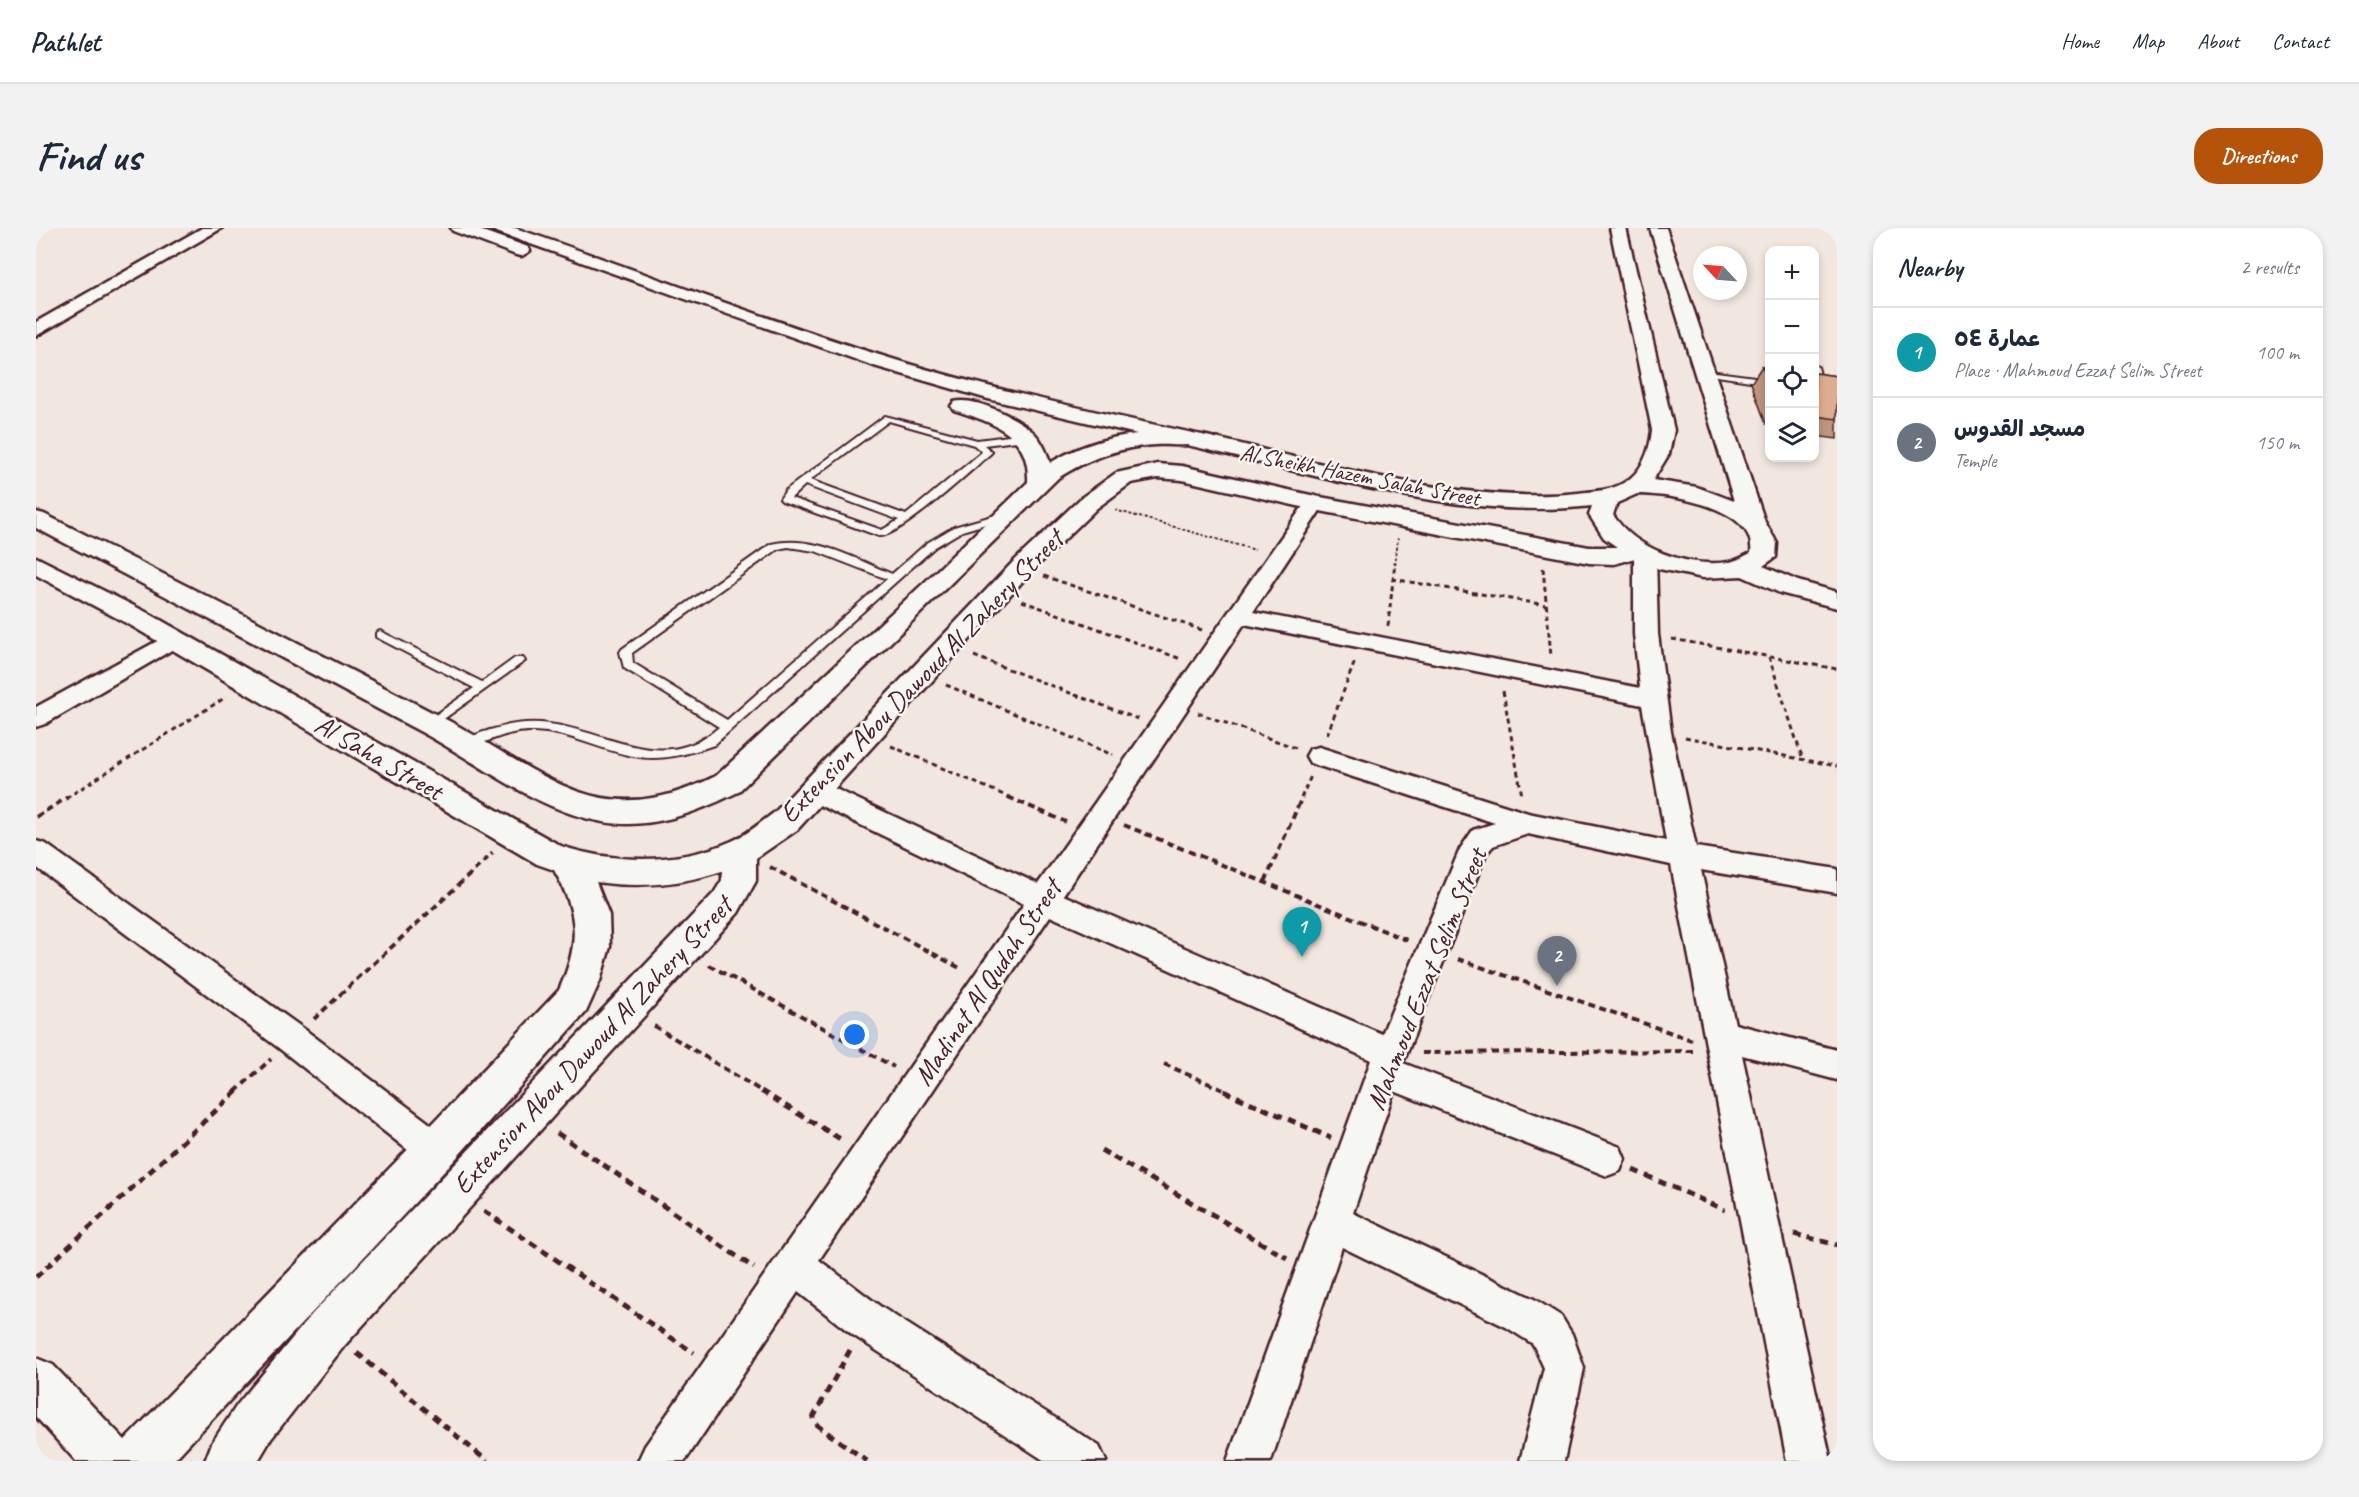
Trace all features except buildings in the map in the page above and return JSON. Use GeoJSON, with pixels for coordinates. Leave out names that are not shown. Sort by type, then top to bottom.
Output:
{"type":"FeatureCollection","features":[{"type":"Feature","properties":{"kind":"street"},"geometry":{"type":"LineString","coordinates":[[36,330],[214,228]]}},
{"type":"Feature","properties":{"kind":"street"},"geometry":{"type":"LineString","coordinates":[[459,228],[842,368]]}},
{"type":"Feature","properties":{"kind":"street"},"geometry":{"type":"LineString","coordinates":[[501,228],[881,362],[957,385],[1186,439]]}},
{"type":"Feature","properties":{"kind":"street"},"geometry":{"type":"LineString","coordinates":[[1618,228],[1663,429],[1660,451],[1655,463],[1634,487]]}},
{"type":"Feature","properties":{"kind":"street"},"geometry":{"type":"LineString","coordinates":[[1658,228],[1753,524]]}},
{"type":"Feature","properties":{"kind":"street"},"geometry":{"type":"LineString","coordinates":[[948,402],[998,418],[1026,437],[1038,455],[1041,473],[1039,482]]}},
{"type":"Feature","properties":{"kind":"street"},"geometry":{"type":"LineString","coordinates":[[1026,437],[1057,435],[1074,422],[1071,413]]}},
{"type":"Feature","properties":{"kind":"street","name":"Extension Abou Dawoud Al Zahery Street"},"geometry":{"type":"LineString","coordinates":[[727,784],[935,587],[1039,482],[1061,465],[1104,446],[1137,439],[1186,439]]}},
{"type":"Feature","properties":{"kind":"street","name":"Al Sheikh Hazem Salah Street"},"geometry":{"type":"LineString","coordinates":[[1186,439],[1455,498],[1538,502],[1606,497],[1634,487]]}},
{"type":"Feature","properties":{"kind":"street","name":"Extension Abou Dawoud Al Zahery Street"},"geometry":{"type":"LineString","coordinates":[[231,1461],[254,1422],[329,1329],[734,893],[741,870],[740,851],[786,821],[1021,568],[1089,502],[1124,478],[1158,471],[1182,472],[1315,503]]}},
{"type":"Feature","properties":{"kind":"street"},"geometry":{"type":"LineString","coordinates":[[1606,497],[1600,505],[1600,516],[1606,528],[1641,553],[1699,570],[1724,571],[1746,568],[1763,557],[1766,549],[1761,532],[1729,507],[1698,494],[1654,486],[1634,487]]}},
{"type":"Feature","properties":{"kind":"street","name":"Al Sheikh Hazem Salah Street"},"geometry":{"type":"LineString","coordinates":[[1315,503],[1602,556],[1641,553]]}},
{"type":"Feature","properties":{"kind":"street","name":"Madinat Al Qudah Street"},"geometry":{"type":"LineString","coordinates":[[660,1461],[1315,503]]}},
{"type":"Feature","properties":{"kind":"street","name":"Al Saha Street"},"geometry":{"type":"LineString","coordinates":[[36,519],[184,593],[431,724],[566,799],[602,810],[644,812],[688,804],[727,784]]}},
{"type":"Feature","properties":{"kind":"street"},"geometry":{"type":"LineString","coordinates":[[1766,549],[1802,570],[1837,581]]}},
{"type":"Feature","properties":{"kind":"street"},"geometry":{"type":"LineString","coordinates":[[1641,553],[1646,634],[1658,732],[1809,1461]]}},
{"type":"Feature","properties":{"kind":"street","name":"Al Saha Street"},"geometry":{"type":"LineString","coordinates":[[36,565],[139,619],[549,855],[567,863],[609,872],[659,872],[684,868],[740,851]]}},
{"type":"Feature","properties":{"kind":"street"},"geometry":{"type":"LineString","coordinates":[[1746,568],[1789,587],[1837,600]]}},
{"type":"Feature","properties":{"kind":"street"},"geometry":{"type":"LineString","coordinates":[[105,601],[127,594],[150,577]]}},
{"type":"Feature","properties":{"kind":"street"},"geometry":{"type":"LineString","coordinates":[[139,619],[153,607],[184,593]]}},
{"type":"Feature","properties":{"kind":"street"},"geometry":{"type":"LineString","coordinates":[[1231,627],[1362,640],[1653,699]]}},
{"type":"Feature","properties":{"kind":"street"},"geometry":{"type":"LineString","coordinates":[[36,718],[174,639]]}},
{"type":"Feature","properties":{"kind":"street"},"geometry":{"type":"LineString","coordinates":[[1319,756],[1527,823]]}},
{"type":"Feature","properties":{"kind":"street"},"geometry":{"type":"LineString","coordinates":[[815,791],[1387,1062],[1607,1159]]}},
{"type":"Feature","properties":{"kind":"street","name":"Mahmoud Ezzat Selim Street"},"geometry":{"type":"LineString","coordinates":[[1249,1461],[1387,1062],[1474,849],[1483,838],[1497,831],[1527,823],[1683,856],[1837,881]]}},
{"type":"Feature","properties":{"kind":"street"},"geometry":{"type":"LineString","coordinates":[[36,852],[292,1039],[436,1150]]}},
{"type":"Feature","properties":{"kind":"street","name":"Extension Abou Dawoud Al Zahery Street"},"geometry":{"type":"LineString","coordinates":[[139,1461],[436,1150],[573,1001],[585,976],[592,951],[594,928],[591,906],[584,886],[567,863]]}},
{"type":"Feature","properties":{"kind":"street"},"geometry":{"type":"LineString","coordinates":[[1722,1043],[1837,1065]]}},
{"type":"Feature","properties":{"kind":"street"},"geometry":{"type":"LineString","coordinates":[[1332,1222],[1520,1313],[1547,1330],[1558,1348],[1564,1368],[1542,1461]]}},
{"type":"Feature","properties":{"kind":"street"},"geometry":{"type":"LineString","coordinates":[[787,1275],[867,1321],[1084,1461]]}},
{"type":"Feature","properties":{"kind":"street"},"geometry":{"type":"LineString","coordinates":[[262,1332],[257,1345],[257,1358],[263,1368],[269,1373],[290,1375]]}},
{"type":"Feature","properties":{"kind":"street"},"geometry":{"type":"LineString","coordinates":[[36,1382],[110,1461]]}},
{"type":"Feature","properties":{"kind":"lane"},"geometry":{"type":"LineString","coordinates":[[1704,372],[1765,381]]}},
{"type":"Feature","properties":{"kind":"lane"},"geometry":{"type":"LineString","coordinates":[[1819,384],[1829,385]]}},
{"type":"Feature","properties":{"kind":"lane"},"geometry":{"type":"LineString","coordinates":[[888,418],[977,443],[987,449],[985,455],[888,532],[877,534],[785,499],[789,492],[888,418]]}},
{"type":"Feature","properties":{"kind":"lane"},"geometry":{"type":"LineString","coordinates":[[977,443],[1026,437]]}},
{"type":"Feature","properties":{"kind":"lane"},"geometry":{"type":"LineString","coordinates":[[803,482],[907,519]]}},
{"type":"Feature","properties":{"kind":"lane"},"geometry":{"type":"LineString","coordinates":[[468,744],[501,729],[532,726],[562,730],[633,752],[663,754],[710,742],[944,536],[973,523],[1006,515]]}},
{"type":"Feature","properties":{"kind":"lane"},"geometry":{"type":"LineString","coordinates":[[727,726],[628,665],[626,652],[747,565],[782,543],[805,545],[894,578]]}},
{"type":"Feature","properties":{"kind":"lane"},"geometry":{"type":"LineString","coordinates":[[380,635],[482,687]]}},
{"type":"Feature","properties":{"kind":"lane"},"geometry":{"type":"LineString","coordinates":[[431,724],[519,661]]}},
{"type":"Feature","properties":{"kind":"path"},"geometry":{"type":"LineString","coordinates":[[1089,502],[1279,556]]}},
{"type":"Feature","properties":{"kind":"path"},"geometry":{"type":"LineString","coordinates":[[1386,645],[1392,579],[1401,520]]}},
{"type":"Feature","properties":{"kind":"path"},"geometry":{"type":"LineString","coordinates":[[1541,546],[1553,678]]}},
{"type":"Feature","properties":{"kind":"path"},"geometry":{"type":"LineString","coordinates":[[1021,568],[1231,627]]}},
{"type":"Feature","properties":{"kind":"path"},"geometry":{"type":"LineString","coordinates":[[1392,579],[1546,605]]}},
{"type":"Feature","properties":{"kind":"path"},"geometry":{"type":"LineString","coordinates":[[999,592],[1203,667]]}},
{"type":"Feature","properties":{"kind":"path"},"geometry":{"type":"LineString","coordinates":[[1646,634],[1837,669]]}},
{"type":"Feature","properties":{"kind":"path"},"geometry":{"type":"LineString","coordinates":[[1265,882],[1319,756],[1362,640]]}},
{"type":"Feature","properties":{"kind":"path"},"geometry":{"type":"LineString","coordinates":[[948,646],[1169,717],[1319,756]]}},
{"type":"Feature","properties":{"kind":"path"},"geometry":{"type":"LineString","coordinates":[[1768,657],[1803,760]]}},
{"type":"Feature","properties":{"kind":"path"},"geometry":{"type":"LineString","coordinates":[[1498,667],[1527,823]]}},
{"type":"Feature","properties":{"kind":"path"},"geometry":{"type":"LineString","coordinates":[[921,675],[1136,765]]}},
{"type":"Feature","properties":{"kind":"path"},"geometry":{"type":"LineString","coordinates":[[36,817],[250,682]]}},
{"type":"Feature","properties":{"kind":"path"},"geometry":{"type":"LineString","coordinates":[[1658,732],[1837,766]]}},
{"type":"Feature","properties":{"kind":"path"},"geometry":{"type":"LineString","coordinates":[[866,735],[1096,824],[1265,882],[1433,951],[1722,1043]]}},
{"type":"Feature","properties":{"kind":"path"},"geometry":{"type":"LineString","coordinates":[[740,851],[987,983]]}},
{"type":"Feature","properties":{"kind":"path"},"geometry":{"type":"LineString","coordinates":[[682,950],[920,1081]]}},
{"type":"Feature","properties":{"kind":"path"},"geometry":{"type":"LineString","coordinates":[[627,1009],[868,1156]]}},
{"type":"Feature","properties":{"kind":"path"},"geometry":{"type":"LineString","coordinates":[[1387,1062],[1722,1043]]}},
{"type":"Feature","properties":{"kind":"path"},"geometry":{"type":"LineString","coordinates":[[1164,1064],[1358,1149]]}},
{"type":"Feature","properties":{"kind":"path"},"geometry":{"type":"LineString","coordinates":[[529,1114],[787,1275]]}},
{"type":"Feature","properties":{"kind":"path"},"geometry":{"type":"LineString","coordinates":[[1101,1150],[1314,1274]]}},
{"type":"Feature","properties":{"kind":"path"},"geometry":{"type":"LineString","coordinates":[[1607,1159],[1760,1226],[1837,1245]]}},
{"type":"Feature","properties":{"kind":"path"},"geometry":{"type":"LineString","coordinates":[[456,1192],[722,1371]]}},
{"type":"Feature","properties":{"kind":"path"},"geometry":{"type":"LineString","coordinates":[[867,1321],[815,1410],[813,1418],[818,1426],[867,1461]]}},
{"type":"Feature","properties":{"kind":"path"},"geometry":{"type":"LineString","coordinates":[[329,1329],[487,1461]]}},
{"type":"Feature","properties":{"kind":"place","name":"عمارة ٥٤"},"geometry":{"type":"Point","coordinates":[1302,957]}},
{"type":"Feature","properties":{"kind":"place","name":"مسجد القدوس"},"geometry":{"type":"Point","coordinates":[1557,986]}}]}
